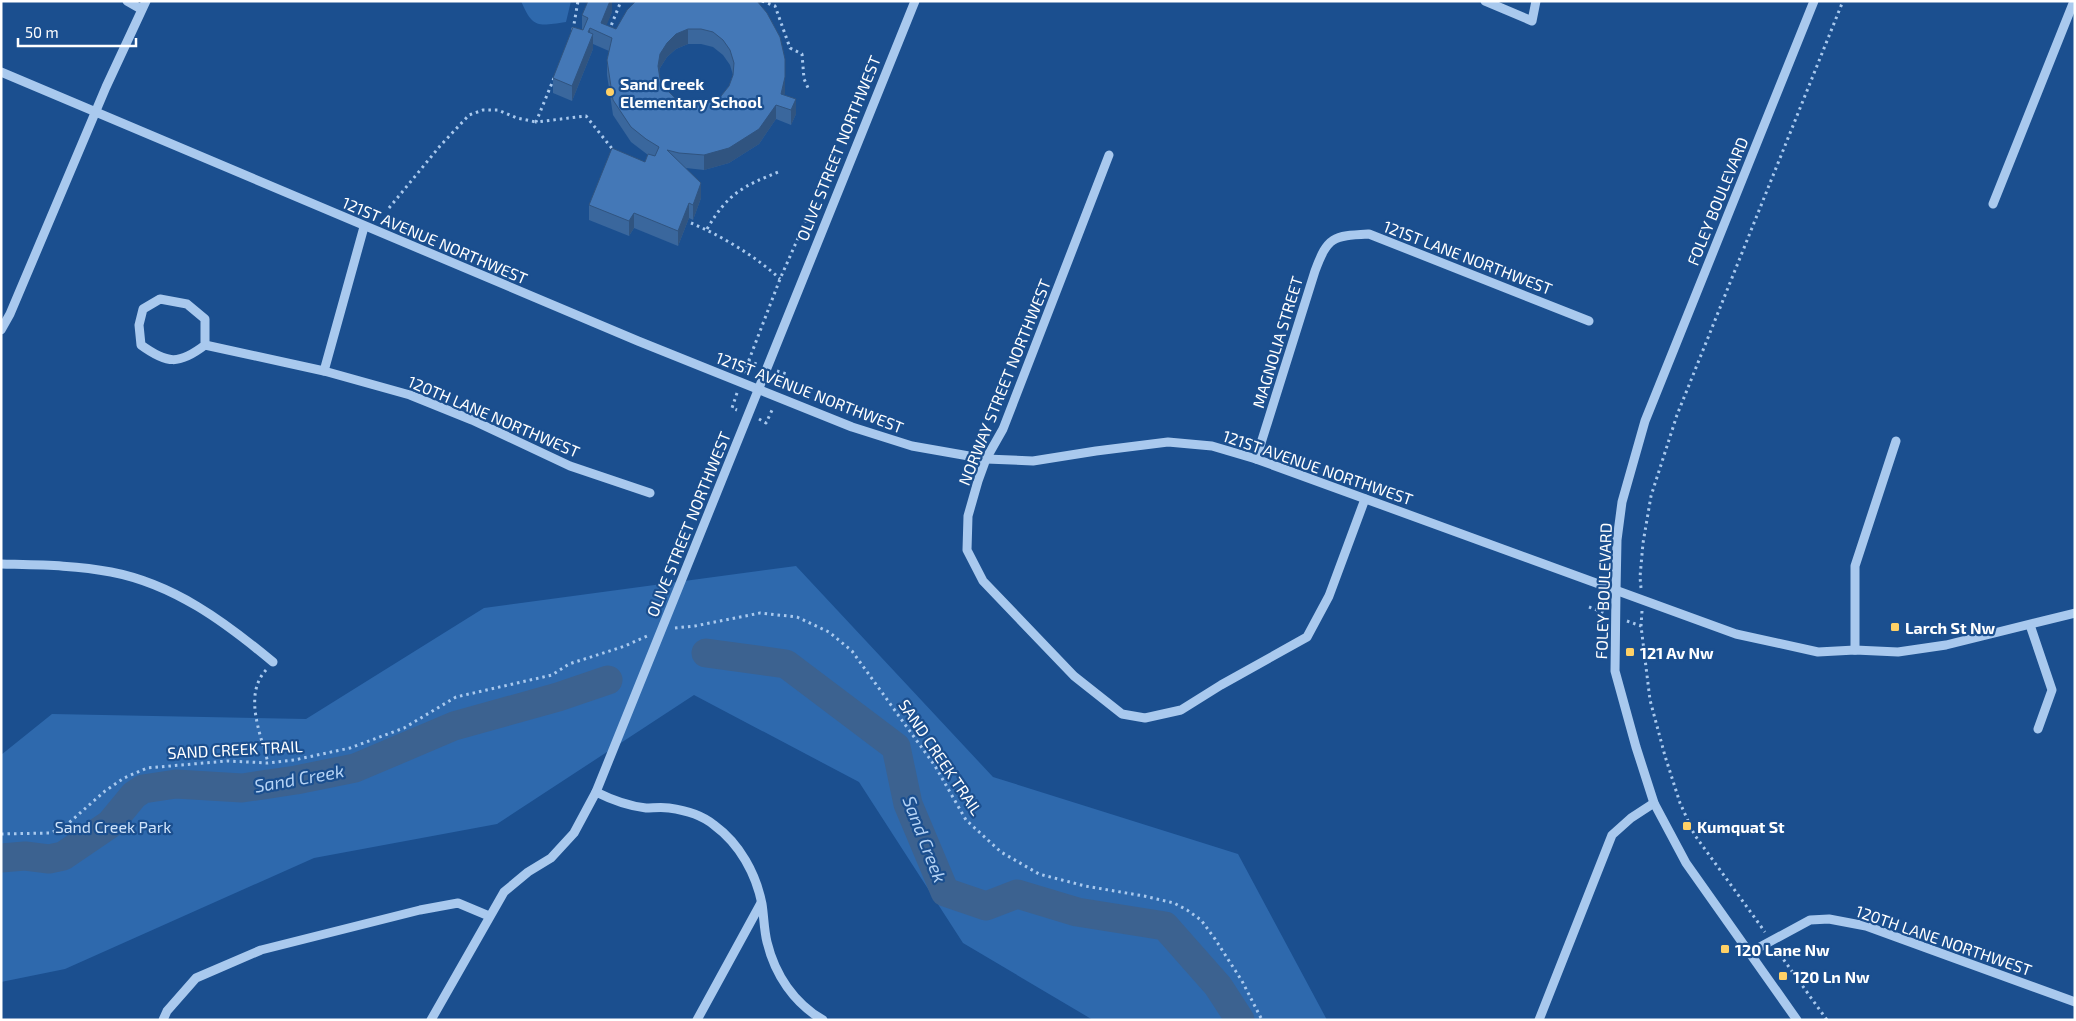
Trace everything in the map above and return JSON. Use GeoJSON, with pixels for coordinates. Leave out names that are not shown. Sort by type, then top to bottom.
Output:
{"type":"FeatureCollection","features":[{"type":"Feature","properties":{"kind":"street"},"geometry":{"type":"LineString","coordinates":[[1,330],[14,305],[143,5],[127,1]]}},
{"type":"Feature","properties":{"kind":"street","name":"OLIVE STREET NORTHWEST"},"geometry":{"type":"LineString","coordinates":[[430,1020],[504,892],[528,872],[551,858],[574,834],[596,792],[704,520],[759,390],[798,286],[915,1]]}},
{"type":"Feature","properties":{"kind":"street"},"geometry":{"type":"LineString","coordinates":[[1484,1],[1532,21],[1536,1]]}},
{"type":"Feature","properties":{"kind":"street","name":"FOLEY BOULEVARD"},"geometry":{"type":"LineString","coordinates":[[1797,1020],[1686,863],[1654,803],[1636,748],[1615,670],[1616,591],[1617,540],[1622,502],[1645,421],[1814,1]]}},
{"type":"Feature","properties":{"kind":"street"},"geometry":{"type":"LineString","coordinates":[[1994,204],[2074,1]]}},
{"type":"Feature","properties":{"kind":"street","name":"121ST AVENUE NORTHWEST"},"geometry":{"type":"LineString","coordinates":[[1,72],[364,227],[759,390],[852,427],[912,446],[986,458],[1033,461],[1168,442],[1212,446],[1256,458],[1736,634],[1818,652],[1855,650],[1898,652],[1946,645],[2030,626],[2075,613]]}},
{"type":"Feature","properties":{"kind":"street","name":"NORWAY STREET NORTHWEST"},"geometry":{"type":"LineString","coordinates":[[1109,155],[1003,429],[986,458],[968,516],[967,550],[982,581],[1074,676],[1122,714],[1145,718],[1181,710],[1221,685],[1307,637],[1329,596],[1365,499]]}},
{"type":"Feature","properties":{"kind":"street"},"geometry":{"type":"LineString","coordinates":[[324,371],[364,227]]}},
{"type":"Feature","properties":{"kind":"street","name":"121ST LANE NORTHWEST"},"geometry":{"type":"LineString","coordinates":[[1335,239],[1338,236],[1369,234],[1589,321]]}},
{"type":"Feature","properties":{"kind":"street","name":"MAGNOLIA STREET"},"geometry":{"type":"LineString","coordinates":[[1256,458],[1315,271],[1323,249],[1335,239]]}},
{"type":"Feature","properties":{"kind":"street"},"geometry":{"type":"LineString","coordinates":[[160,298],[187,304],[206,319],[205,344],[192,355],[177,360],[154,354],[141,345],[139,325],[143,309],[160,298]]}},
{"type":"Feature","properties":{"kind":"street","name":"120TH LANE NORTHWEST"},"geometry":{"type":"LineString","coordinates":[[205,344],[382,386],[440,406],[570,466],[650,493]]}},
{"type":"Feature","properties":{"kind":"street"},"geometry":{"type":"LineString","coordinates":[[1855,650],[1855,566],[1896,441]]}},
{"type":"Feature","properties":{"kind":"street"},"geometry":{"type":"LineString","coordinates":[[1,564],[68,566],[113,572],[150,583],[182,597],[214,616],[273,662]]}},
{"type":"Feature","properties":{"kind":"street"},"geometry":{"type":"LineString","coordinates":[[2030,626],[2052,690],[2038,729]]}},
{"type":"Feature","properties":{"kind":"street"},"geometry":{"type":"LineString","coordinates":[[596,792],[615,802],[684,810],[714,824],[740,850],[747,862],[762,902],[767,942],[782,981],[796,999],[823,1020]]}},
{"type":"Feature","properties":{"kind":"street"},"geometry":{"type":"LineString","coordinates":[[1539,1020],[1612,835],[1631,818],[1654,803]]}},
{"type":"Feature","properties":{"kind":"street"},"geometry":{"type":"LineString","coordinates":[[697,1020],[762,902]]}},
{"type":"Feature","properties":{"kind":"street"},"geometry":{"type":"LineString","coordinates":[[163,1020],[167,1011],[196,978],[261,950],[420,910],[458,903],[489,916]]}},
{"type":"Feature","properties":{"kind":"street","name":"120TH LANE NORTHWEST"},"geometry":{"type":"LineString","coordinates":[[1749,952],[1810,920],[1848,921],[2075,1002]]}},
{"type":"Feature","properties":{"kind":"path"},"geometry":{"type":"LineString","coordinates":[[571,35],[578,1]]}},
{"type":"Feature","properties":{"kind":"path"},"geometry":{"type":"LineString","coordinates":[[608,35],[621,1]]}},
{"type":"Feature","properties":{"kind":"path"},"geometry":{"type":"LineString","coordinates":[[762,1],[775,6],[790,48],[802,54],[804,79],[809,90]]}},
{"type":"Feature","properties":{"kind":"path"},"geometry":{"type":"LineString","coordinates":[[1640,577],[1643,543],[1651,496],[1677,415],[1843,1]]}},
{"type":"Feature","properties":{"kind":"path"},"geometry":{"type":"LineString","coordinates":[[536,122],[557,71]]}},
{"type":"Feature","properties":{"kind":"path"},"geometry":{"type":"LineString","coordinates":[[389,208],[440,146],[469,115],[483,110],[498,110],[517,118],[536,122],[586,116],[616,154]]}},
{"type":"Feature","properties":{"kind":"path"},"geometry":{"type":"LineString","coordinates":[[707,229],[731,196],[750,184],[781,171]]}},
{"type":"Feature","properties":{"kind":"path"},"geometry":{"type":"LineString","coordinates":[[748,361],[780,279],[814,202]]}},
{"type":"Feature","properties":{"kind":"path"},"geometry":{"type":"LineString","coordinates":[[691,222],[707,229],[769,268],[780,279]]}},
{"type":"Feature","properties":{"kind":"path","name":"SAND CREEK TRAIL"},"geometry":{"type":"LineString","coordinates":[[677,628],[760,613],[797,617],[829,632],[852,651],[934,766],[966,820],[1001,852],[1038,874],[1084,886],[1174,903],[1187,910],[1202,920],[1215,939],[1242,981],[1262,1020]]}},
{"type":"Feature","properties":{"kind":"path"},"geometry":{"type":"LineString","coordinates":[[1641,626],[1650,700],[1664,756],[1680,802],[1694,834],[1763,929]]}},
{"type":"Feature","properties":{"kind":"path","name":"SAND CREEK TRAIL"},"geometry":{"type":"LineString","coordinates":[[1,834],[50,833],[63,828],[105,790],[124,778],[147,768],[227,761],[268,763],[324,755],[379,739],[404,728],[456,697],[552,675],[569,664],[626,646],[647,636]]}},
{"type":"Feature","properties":{"kind":"path"},"geometry":{"type":"LineString","coordinates":[[268,763],[256,714],[255,695],[261,675],[273,662]]}},
{"type":"Feature","properties":{"kind":"path"},"geometry":{"type":"LineString","coordinates":[[1780,953],[1827,1020]]}},
{"type":"Feature","properties":{"kind":"green space"},"geometry":{"type":"Polygon","coordinates":[[[521,1],[571,1],[566,22],[538,24],[529,17],[521,1]]]}},
{"type":"Feature","properties":{"kind":"green space","name":"Sand Creek Park"},"geometry":{"type":"Polygon","coordinates":[[[796,566],[993,777],[1238,854],[1327,1020],[1093,1020],[963,943],[859,782],[694,695],[497,824],[314,858],[65,969],[1,982],[1,755],[52,714],[306,719],[484,608],[796,566]]]}},
{"type":"Feature","properties":{"kind":"building"},"geometry":{"type":"Polygon","coordinates":[[[588,1],[610,1],[601,23],[616,29],[627,10],[636,1],[757,1],[767,13],[780,37],[785,59],[785,77],[781,94],[796,99],[791,110],[776,105],[759,129],[729,148],[704,155],[667,150],[701,183],[693,205],[689,203],[678,231],[634,213],[629,221],[589,205],[612,148],[645,162],[648,154],[655,156],[659,147],[631,127],[613,100],[607,60],[612,38],[590,28],[588,32],[593,34],[572,86],[553,78],[573,27],[583,30],[588,18],[582,15],[588,1]],[[688,29],[676,34],[660,54],[658,66],[660,79],[675,98],[686,103],[710,102],[721,96],[729,86],[733,75],[734,63],[730,50],[723,40],[713,32],[701,29],[688,29]]]}},
{"type":"Feature","properties":{"kind":"waterway","name":"Sand Creek"},"geometry":{"type":"LineString","coordinates":[[706,653],[786,664],[896,747],[908,804],[945,892],[986,906],[1017,894],[1077,912],[1165,926],[1218,986],[1240,1020]]}},
{"type":"Feature","properties":{"kind":"waterway","name":"Sand Creek"},"geometry":{"type":"LineString","coordinates":[[1,858],[25,856],[49,859],[63,856],[110,824],[134,795],[143,789],[176,784],[242,788],[296,780],[355,768],[454,726],[558,697],[608,680]]}},
{"type":"Feature","properties":{"kind":"place","name":"Sand Creek Elementary School"},"geometry":{"type":"Point","coordinates":[610,92]}},
{"type":"Feature","properties":{"kind":"place","name":"Larch St Nw"},"geometry":{"type":"Point","coordinates":[1895,627]}},
{"type":"Feature","properties":{"kind":"place","name":"121 Av Nw"},"geometry":{"type":"Point","coordinates":[1630,652]}},
{"type":"Feature","properties":{"kind":"place","name":"Kumquat St"},"geometry":{"type":"Point","coordinates":[1687,826]}},
{"type":"Feature","properties":{"kind":"place","name":"120 Lane Nw"},"geometry":{"type":"Point","coordinates":[1725,949]}},
{"type":"Feature","properties":{"kind":"place","name":"120 Ln Nw"},"geometry":{"type":"Point","coordinates":[1783,976]}}]}
